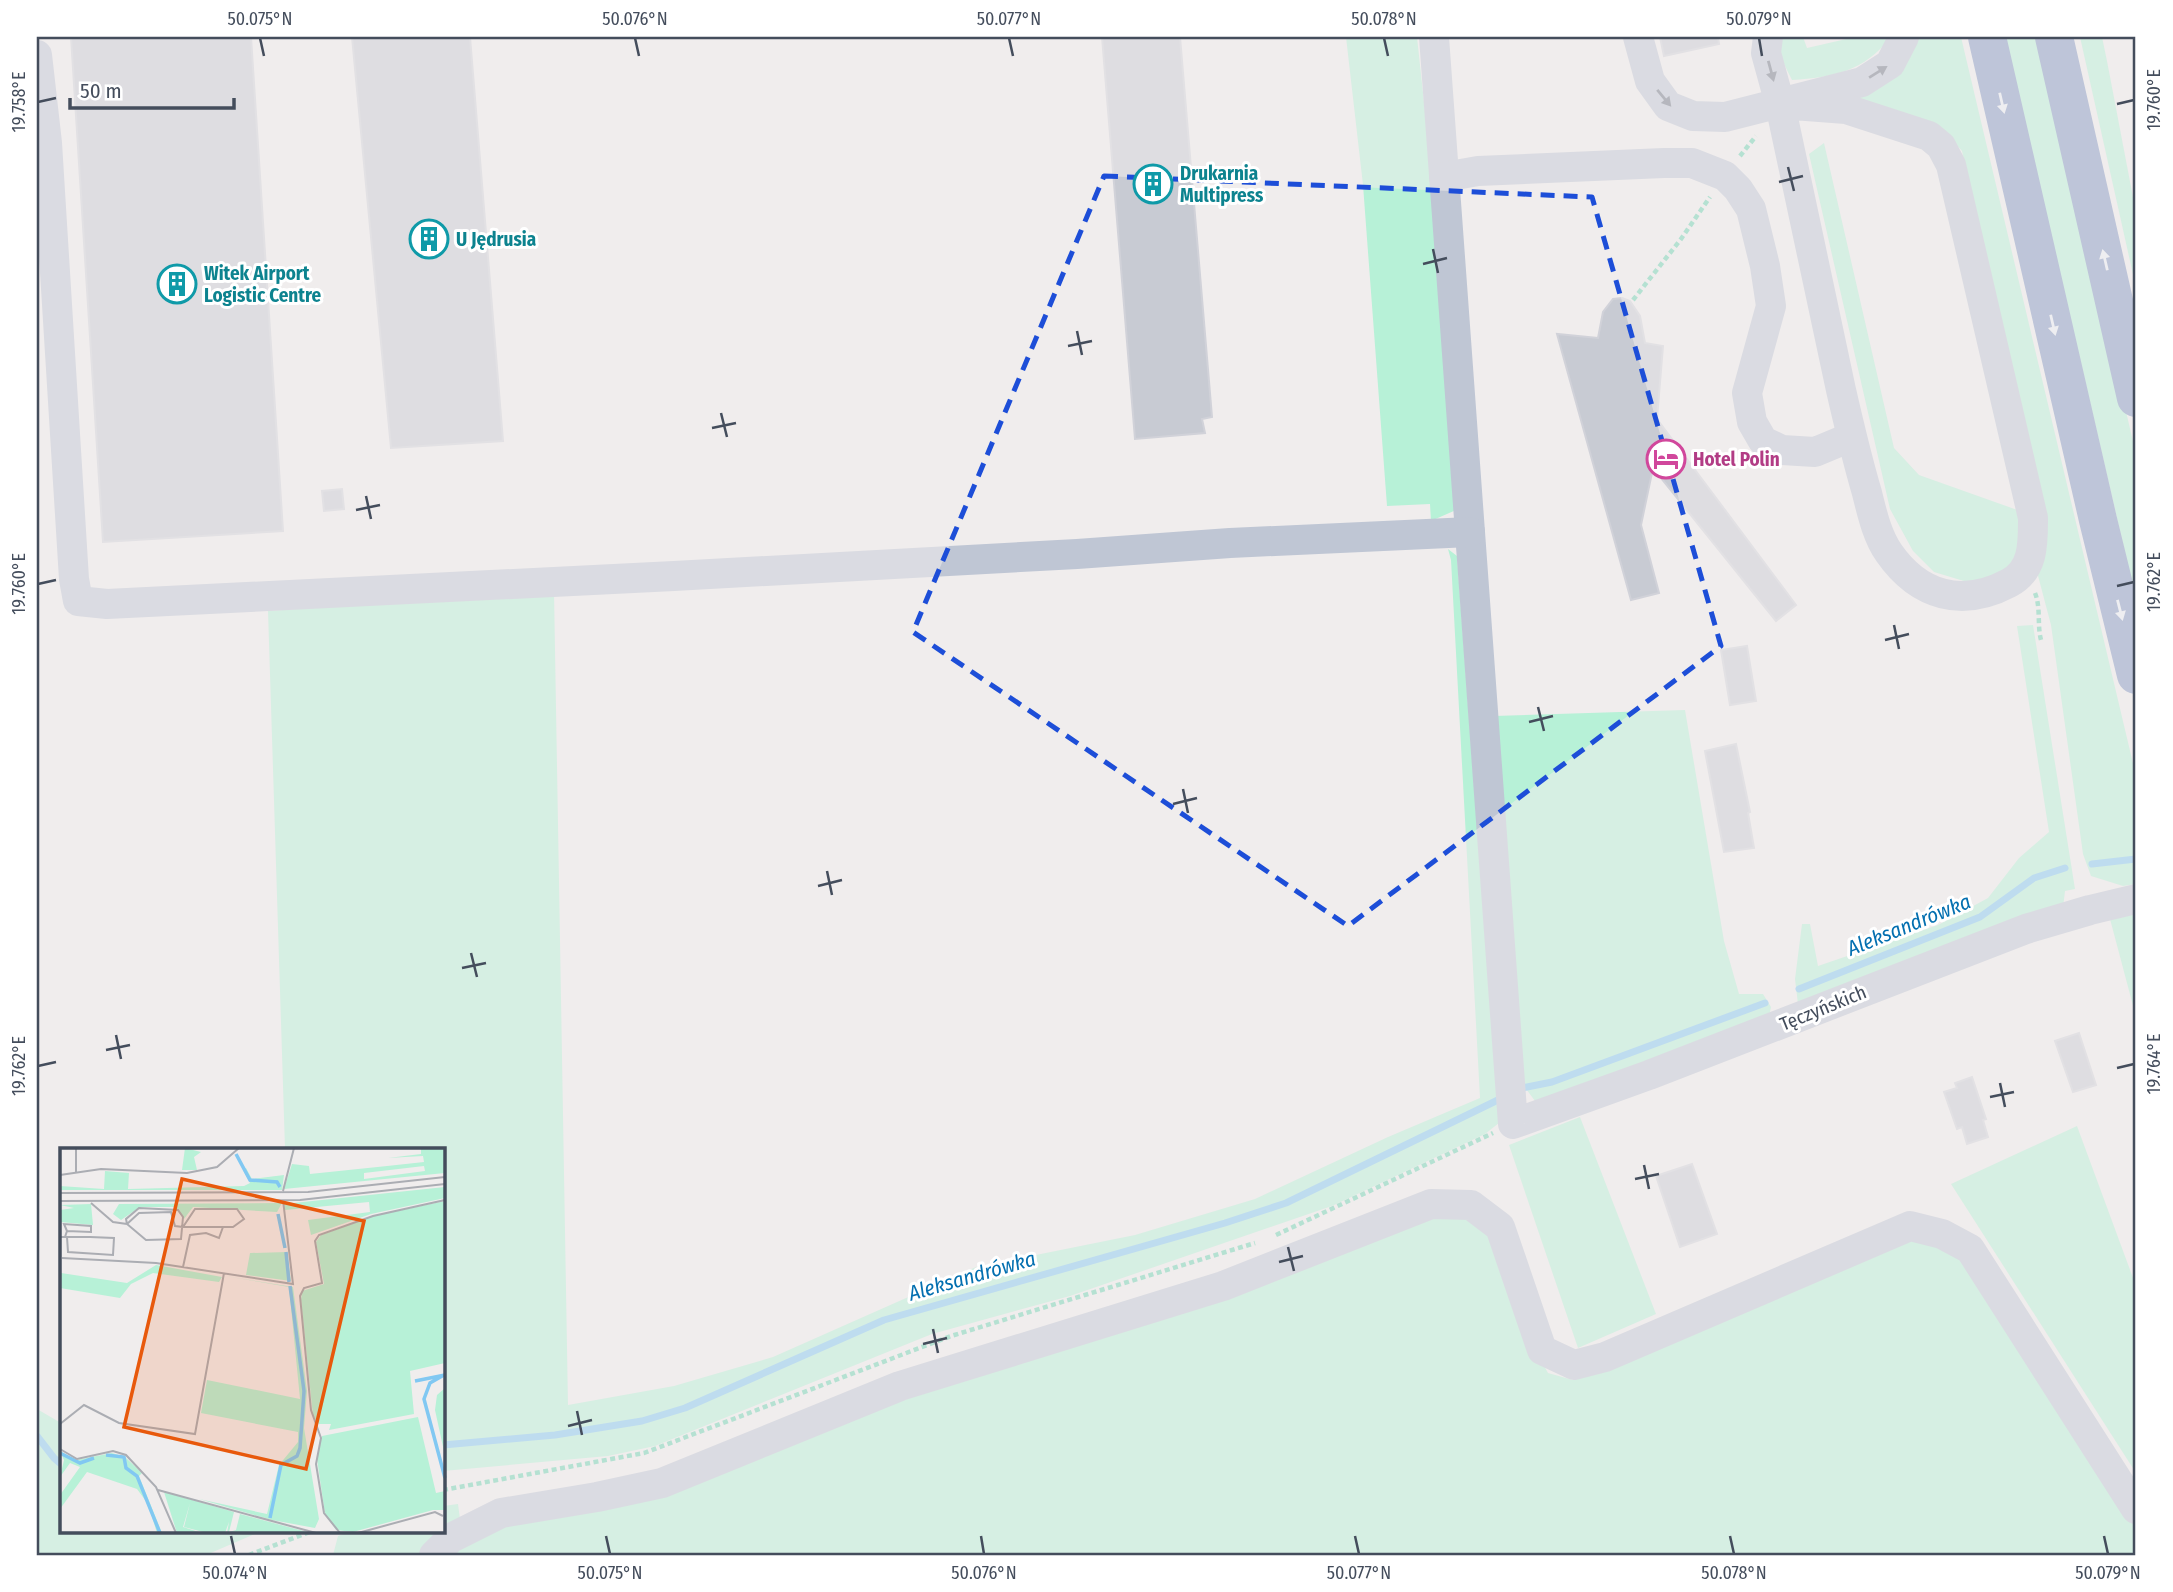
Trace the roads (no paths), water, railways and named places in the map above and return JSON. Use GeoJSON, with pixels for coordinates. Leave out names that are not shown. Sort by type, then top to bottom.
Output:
{"type":"FeatureCollection","features":[{"type":"Feature","properties":{"kind":"highway"},"geometry":{"type":"LineString","coordinates":[[1987,37],[2136,675]]}},
{"type":"Feature","properties":{"kind":"highway"},"geometry":{"type":"LineString","coordinates":[[2054,37],[2136,398]]}},
{"type":"Feature","properties":{"kind":"street"},"geometry":{"type":"LineString","coordinates":[[37,55],[47,143],[74,579],[78,601],[107,604],[1470,532],[1434,37]]}},
{"type":"Feature","properties":{"kind":"street"},"geometry":{"type":"LineString","coordinates":[[1638,37],[1650,81],[1668,106],[1693,116],[1726,117],[1862,82],[1890,64],[1905,37]]}},
{"type":"Feature","properties":{"kind":"street"},"geometry":{"type":"LineString","coordinates":[[1768,37],[1766,53],[1780,104],[1851,437],[1874,519],[1888,551],[1910,577],[1932,590],[1960,598],[1991,591],[2012,582],[2029,564],[2033,545],[2033,518],[1951,165],[1941,146],[1929,136],[1846,109],[1780,104]]}},
{"type":"Feature","properties":{"kind":"street"},"geometry":{"type":"LineString","coordinates":[[1444,177],[1478,171],[1664,163],[1692,163],[1725,176],[1738,189],[1751,209],[1765,266],[1771,306],[1747,393],[1752,422],[1763,441],[1782,450],[1815,452],[1851,437]]}},
{"type":"Feature","properties":{"kind":"street","name":"Tęczyńskich"},"geometry":{"type":"LineString","coordinates":[[1470,532],[1513,1124],[1649,1075],[2026,929],[2136,899]]}},
{"type":"Feature","properties":{"kind":"street"},"geometry":{"type":"LineString","coordinates":[[434,1555],[451,1538],[500,1513],[662,1483],[900,1387],[1223,1286],[1430,1204],[1471,1205],[1500,1227],[1542,1350],[1574,1365],[1605,1357],[1910,1226],[1942,1234],[1970,1249],[2136,1509]]}},
{"type":"Feature","properties":{"kind":"waterway","name":"Aleksandrówka"},"geometry":{"type":"LineString","coordinates":[[2092,864],[2136,859]]}},
{"type":"Feature","properties":{"kind":"waterway","name":"Aleksandrówka"},"geometry":{"type":"LineString","coordinates":[[1799,989],[1980,917],[2034,878],[2065,868]]}},
{"type":"Feature","properties":{"kind":"waterway","name":"Aleksandrówka"},"geometry":{"type":"LineString","coordinates":[[1522,1088],[1552,1082],[1765,1003]]}},
{"type":"Feature","properties":{"kind":"waterway","name":"Aleksandrówka"},"geometry":{"type":"LineString","coordinates":[[444,1445],[555,1435],[642,1421],[685,1408],[884,1320],[1225,1223],[1286,1203],[1500,1099]]}},
{"type":"Feature","properties":{"kind":"waterway","name":"Aleksandrówka"},"geometry":{"type":"LineString","coordinates":[[37,1436],[60,1463]]}},
{"type":"Feature","properties":{"kind":"place","name":"Drukarnia Multipress"},"geometry":{"type":"Point","coordinates":[1153,184]}},
{"type":"Feature","properties":{"kind":"place","name":"U Jędrusia"},"geometry":{"type":"Point","coordinates":[429,239]}},
{"type":"Feature","properties":{"kind":"place","name":"Witek Airport Logistic Centre"},"geometry":{"type":"Point","coordinates":[177,284]}},
{"type":"Feature","properties":{"kind":"place","name":"Hotel Polin"},"geometry":{"type":"Point","coordinates":[1666,459]}}]}
